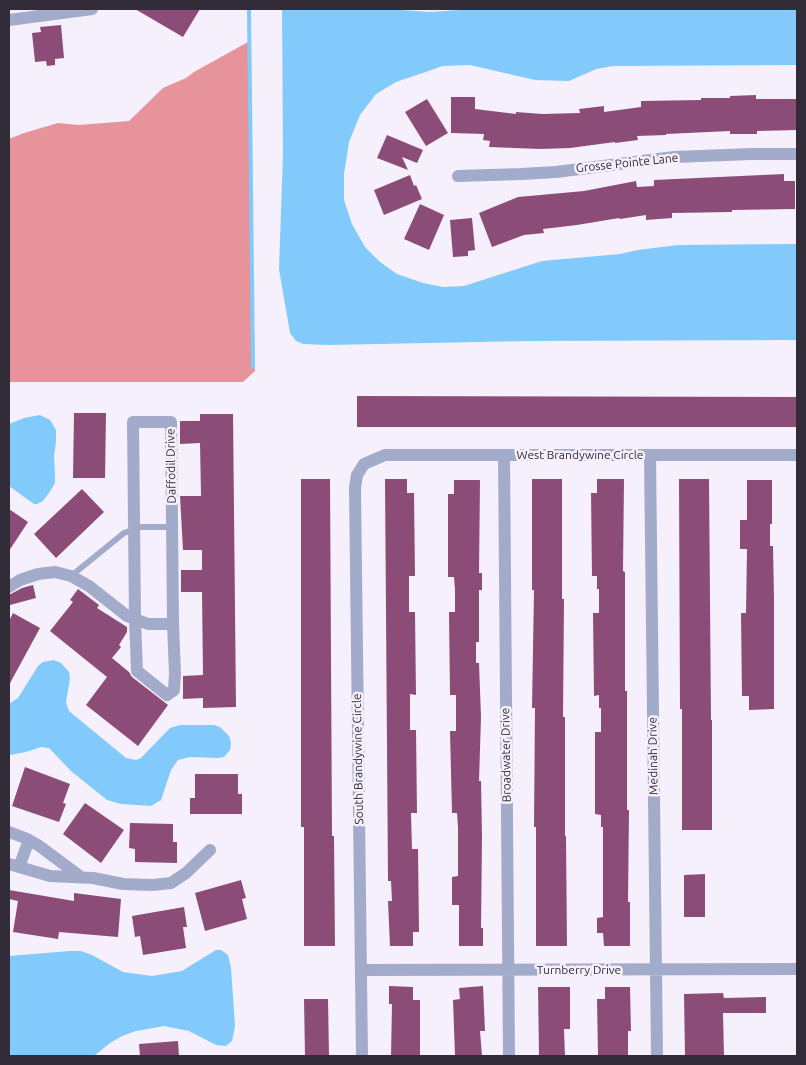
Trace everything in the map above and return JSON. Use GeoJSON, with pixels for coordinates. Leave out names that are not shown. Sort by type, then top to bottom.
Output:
{"type":"FeatureCollection","features":[{"type":"Feature","properties":{"kind":"street"},"geometry":{"type":"LineString","coordinates":[[9,20],[92,9]]}},
{"type":"Feature","properties":{"kind":"street","name":"Grosse Pointe Lane"},"geometry":{"type":"LineString","coordinates":[[458,176],[556,172],[674,157],[797,154]]}},
{"type":"Feature","properties":{"kind":"street","name":"Daffodil Drive"},"geometry":{"type":"LineString","coordinates":[[133,422],[171,422],[172,527],[175,674],[174,690],[168,696],[138,671],[135,619],[133,422]]}},
{"type":"Feature","properties":{"kind":"street","name":"West Brandywine Circle"},"geometry":{"type":"LineString","coordinates":[[364,464],[385,455],[797,455]]}},
{"type":"Feature","properties":{"kind":"street","name":"Broadwater Drive"},"geometry":{"type":"LineString","coordinates":[[504,455],[509,1056]]}},
{"type":"Feature","properties":{"kind":"street","name":"Medinah Drive"},"geometry":{"type":"LineString","coordinates":[[650,456],[657,1056]]}},
{"type":"Feature","properties":{"kind":"street","name":"South Brandywine Circle"},"geometry":{"type":"LineString","coordinates":[[362,1056],[355,488],[357,475],[364,464]]}},
{"type":"Feature","properties":{"kind":"street"},"geometry":{"type":"LineString","coordinates":[[10,584],[38,574],[55,572],[72,576],[89,586],[127,616],[148,624],[173,624]]}},
{"type":"Feature","properties":{"kind":"street"},"geometry":{"type":"LineString","coordinates":[[9,832],[29,840],[81,877]]}},
{"type":"Feature","properties":{"kind":"street"},"geometry":{"type":"LineString","coordinates":[[29,840],[14,865],[50,876],[81,877],[123,884],[154,885],[171,883],[186,873],[210,850]]}},
{"type":"Feature","properties":{"kind":"street","name":"Turnberry Drive"},"geometry":{"type":"LineString","coordinates":[[361,970],[797,969]]}},
{"type":"Feature","properties":{"kind":"lane"},"geometry":{"type":"LineString","coordinates":[[72,576],[124,534],[134,529],[141,527],[172,527]]}},
{"type":"Feature","properties":{"kind":"shaded area"},"geometry":{"type":"Polygon","coordinates":[[[248,42],[255,371],[243,382],[9,382],[9,139],[58,123],[79,125],[129,121],[163,88],[186,78],[248,42]]]}},
{"type":"Feature","properties":{"kind":"water"},"geometry":{"type":"Polygon","coordinates":[[[282,9],[386,9],[430,12],[474,9],[797,9],[797,65],[613,66],[596,69],[569,81],[535,80],[470,65],[443,66],[396,82],[376,94],[360,115],[349,142],[344,174],[344,200],[352,224],[365,247],[380,262],[397,274],[423,283],[443,287],[464,286],[542,261],[620,254],[678,245],[797,244],[797,340],[528,341],[328,345],[303,344],[296,341],[290,333],[279,269],[283,154],[282,9]]]}},
{"type":"Feature","properties":{"kind":"water"},"geometry":{"type":"Polygon","coordinates":[[[40,415],[50,420],[56,430],[54,456],[55,483],[43,501],[34,504],[9,486],[9,424],[24,418],[40,415]]]}},
{"type":"Feature","properties":{"kind":"water"},"geometry":{"type":"Polygon","coordinates":[[[54,660],[61,663],[69,672],[70,678],[66,702],[69,711],[126,758],[136,760],[141,758],[170,728],[180,725],[214,725],[220,727],[229,736],[230,750],[224,757],[190,757],[178,760],[171,770],[161,800],[151,806],[121,804],[107,800],[71,771],[49,748],[41,747],[9,755],[9,704],[18,698],[38,666],[43,662],[54,660]]]}},
{"type":"Feature","properties":{"kind":"water"},"geometry":{"type":"Polygon","coordinates":[[[216,950],[221,950],[228,955],[231,968],[235,1026],[232,1041],[226,1046],[216,1045],[189,1031],[164,1026],[136,1031],[122,1036],[94,1056],[9,1056],[9,956],[81,951],[123,972],[152,976],[182,971],[216,950]]]}},
{"type":"Feature","properties":{"kind":"building"},"geometry":{"type":"Polygon","coordinates":[[[135,9],[200,9],[183,37],[135,9]]]}},
{"type":"Feature","properties":{"kind":"building"},"geometry":{"type":"Polygon","coordinates":[[[61,25],[64,58],[55,59],[55,65],[47,66],[46,61],[35,62],[32,33],[41,32],[40,27],[61,25]]]}},
{"type":"Feature","properties":{"kind":"building"},"geometry":{"type":"Polygon","coordinates":[[[756,95],[756,99],[797,99],[797,130],[757,131],[757,134],[730,134],[730,131],[637,136],[638,140],[570,148],[540,149],[489,147],[490,141],[483,140],[484,134],[451,133],[451,97],[475,97],[475,109],[516,114],[516,112],[542,114],[580,113],[579,109],[604,106],[604,112],[641,107],[641,101],[701,100],[701,98],[730,98],[730,96],[756,95]]]}},
{"type":"Feature","properties":{"kind":"building"},"geometry":{"type":"Polygon","coordinates":[[[427,99],[448,133],[426,146],[405,112],[427,99]]]}},
{"type":"Feature","properties":{"kind":"building"},"geometry":{"type":"Polygon","coordinates":[[[387,135],[423,150],[417,163],[402,157],[408,170],[377,158],[387,135]]]}},
{"type":"Feature","properties":{"kind":"building"},"geometry":{"type":"Polygon","coordinates":[[[784,174],[784,181],[795,181],[795,209],[672,213],[672,218],[646,220],[646,215],[619,218],[543,229],[544,233],[524,235],[492,247],[479,213],[518,197],[584,191],[636,181],[637,187],[654,186],[654,180],[784,174]]]}},
{"type":"Feature","properties":{"kind":"building"},"geometry":{"type":"Polygon","coordinates":[[[410,175],[422,199],[384,215],[374,190],[410,175]]]}},
{"type":"Feature","properties":{"kind":"building"},"geometry":{"type":"Polygon","coordinates":[[[420,204],[444,215],[429,250],[404,239],[420,204]]]}},
{"type":"Feature","properties":{"kind":"building"},"geometry":{"type":"Polygon","coordinates":[[[472,218],[475,250],[468,251],[468,256],[453,257],[450,220],[472,218]]]}},
{"type":"Feature","properties":{"kind":"building"},"geometry":{"type":"Polygon","coordinates":[[[357,396],[797,397],[797,427],[357,427],[357,396]]]}},
{"type":"Feature","properties":{"kind":"building"},"geometry":{"type":"Polygon","coordinates":[[[74,413],[106,413],[105,478],[73,478],[74,413]]]}},
{"type":"Feature","properties":{"kind":"building"},"geometry":{"type":"Polygon","coordinates":[[[200,414],[233,414],[236,707],[203,708],[203,698],[183,699],[183,676],[203,675],[202,592],[181,592],[181,570],[202,570],[202,550],[183,550],[180,496],[201,496],[200,443],[180,444],[180,421],[200,421],[200,414]]]}},
{"type":"Feature","properties":{"kind":"building"},"geometry":{"type":"Polygon","coordinates":[[[301,479],[330,479],[332,836],[334,836],[335,946],[304,946],[304,827],[301,827],[301,479]]]}},
{"type":"Feature","properties":{"kind":"building"},"geometry":{"type":"Polygon","coordinates":[[[385,479],[407,479],[407,493],[414,493],[415,576],[409,576],[409,612],[415,612],[416,695],[410,694],[410,730],[416,730],[417,813],[411,813],[412,849],[418,849],[419,932],[413,932],[413,946],[390,946],[388,901],[392,901],[391,881],[388,881],[385,479]]]}},
{"type":"Feature","properties":{"kind":"building"},"geometry":{"type":"Polygon","coordinates":[[[532,479],[562,479],[563,717],[565,717],[567,946],[536,946],[535,708],[532,708],[534,590],[532,590],[532,479]]]}},
{"type":"Feature","properties":{"kind":"building"},"geometry":{"type":"Polygon","coordinates":[[[597,479],[624,479],[623,571],[625,572],[625,691],[627,691],[630,946],[604,946],[603,933],[597,933],[597,918],[603,917],[603,827],[601,827],[601,815],[595,814],[595,732],[601,732],[601,708],[599,708],[599,695],[594,696],[593,613],[599,613],[599,589],[597,589],[597,576],[592,576],[591,493],[597,493],[597,479]]]}},
{"type":"Feature","properties":{"kind":"building"},"geometry":{"type":"Polygon","coordinates":[[[679,479],[709,479],[712,830],[682,830],[679,479]]]}},
{"type":"Feature","properties":{"kind":"building"},"geometry":{"type":"Polygon","coordinates":[[[454,480],[480,480],[479,573],[482,573],[482,590],[479,590],[479,642],[476,642],[476,663],[479,663],[481,717],[479,781],[481,781],[481,928],[483,928],[483,946],[459,946],[459,905],[452,905],[452,877],[458,876],[458,827],[457,813],[452,813],[450,731],[456,731],[456,695],[450,695],[449,612],[455,612],[455,590],[454,577],[448,577],[448,494],[454,494],[454,480]]]}},
{"type":"Feature","properties":{"kind":"building"},"geometry":{"type":"Polygon","coordinates":[[[747,480],[772,480],[770,546],[773,546],[774,709],[749,710],[749,696],[742,696],[741,613],[746,613],[747,549],[740,549],[740,520],[747,520],[747,480]]]}},
{"type":"Feature","properties":{"kind":"building"},"geometry":{"type":"Polygon","coordinates":[[[82,489],[104,512],[56,558],[34,534],[82,489]]]}},
{"type":"Feature","properties":{"kind":"building"},"geometry":{"type":"Polygon","coordinates":[[[9,509],[28,522],[9,551],[9,509]]]}},
{"type":"Feature","properties":{"kind":"building"},"geometry":{"type":"Polygon","coordinates":[[[33,585],[36,598],[10,605],[9,595],[33,585]]]}},
{"type":"Feature","properties":{"kind":"building"},"geometry":{"type":"Polygon","coordinates":[[[78,589],[99,605],[97,608],[127,627],[127,632],[119,645],[121,647],[112,658],[129,672],[132,677],[168,705],[138,746],[86,705],[107,677],[50,631],[73,602],[70,600],[78,589]]]}},
{"type":"Feature","properties":{"kind":"building"},"geometry":{"type":"Polygon","coordinates":[[[13,613],[40,628],[9,685],[9,621],[13,613]]]}},
{"type":"Feature","properties":{"kind":"building"},"geometry":{"type":"Polygon","coordinates":[[[25,767],[70,784],[63,803],[66,804],[59,822],[12,806],[25,767]]]}},
{"type":"Feature","properties":{"kind":"building"},"geometry":{"type":"Polygon","coordinates":[[[195,774],[238,774],[238,794],[242,794],[242,814],[190,814],[190,798],[195,798],[195,774]]]}},
{"type":"Feature","properties":{"kind":"building"},"geometry":{"type":"Polygon","coordinates":[[[85,803],[124,830],[101,863],[63,834],[85,803]]]}},
{"type":"Feature","properties":{"kind":"building"},"geometry":{"type":"Polygon","coordinates":[[[130,823],[173,824],[173,842],[177,842],[177,863],[135,862],[135,849],[129,848],[130,823]]]}},
{"type":"Feature","properties":{"kind":"building"},"geometry":{"type":"Polygon","coordinates":[[[705,874],[705,917],[684,917],[684,875],[705,874]]]}},
{"type":"Feature","properties":{"kind":"building"},"geometry":{"type":"Polygon","coordinates":[[[241,880],[246,898],[242,899],[247,919],[205,931],[195,893],[241,880]]]}},
{"type":"Feature","properties":{"kind":"building"},"geometry":{"type":"Polygon","coordinates":[[[9,890],[74,901],[74,893],[121,899],[118,937],[59,932],[58,939],[13,932],[18,901],[9,899],[9,890]]]}},
{"type":"Feature","properties":{"kind":"building"},"geometry":{"type":"Polygon","coordinates":[[[184,907],[187,927],[183,927],[186,948],[143,955],[140,936],[135,937],[132,916],[184,907]]]}},
{"type":"Feature","properties":{"kind":"building"},"geometry":{"type":"Polygon","coordinates":[[[389,986],[413,987],[413,1000],[420,1000],[420,1055],[391,1056],[392,1004],[389,1004],[389,986]]]}},
{"type":"Feature","properties":{"kind":"building"},"geometry":{"type":"Polygon","coordinates":[[[483,986],[485,1031],[480,1031],[482,1056],[455,1056],[453,1000],[460,999],[459,988],[483,986]]]}},
{"type":"Feature","properties":{"kind":"building"},"geometry":{"type":"Polygon","coordinates":[[[538,987],[570,987],[570,1029],[564,1029],[565,1056],[539,1056],[538,987]]]}},
{"type":"Feature","properties":{"kind":"building"},"geometry":{"type":"Polygon","coordinates":[[[605,987],[630,987],[631,1031],[628,1031],[628,1056],[598,1056],[597,999],[605,999],[605,987]]]}},
{"type":"Feature","properties":{"kind":"building"},"geometry":{"type":"Polygon","coordinates":[[[723,993],[724,998],[766,997],[766,1013],[723,1013],[724,1056],[685,1056],[684,994],[723,993]]]}},
{"type":"Feature","properties":{"kind":"building"},"geometry":{"type":"Polygon","coordinates":[[[304,999],[328,999],[329,1056],[305,1056],[304,999]]]}},
{"type":"Feature","properties":{"kind":"building"},"geometry":{"type":"Polygon","coordinates":[[[178,1041],[179,1056],[140,1056],[139,1044],[178,1041]]]}},
{"type":"Feature","properties":{"kind":"waterway"},"geometry":{"type":"LineString","coordinates":[[249,9],[253,367]]}}]}
